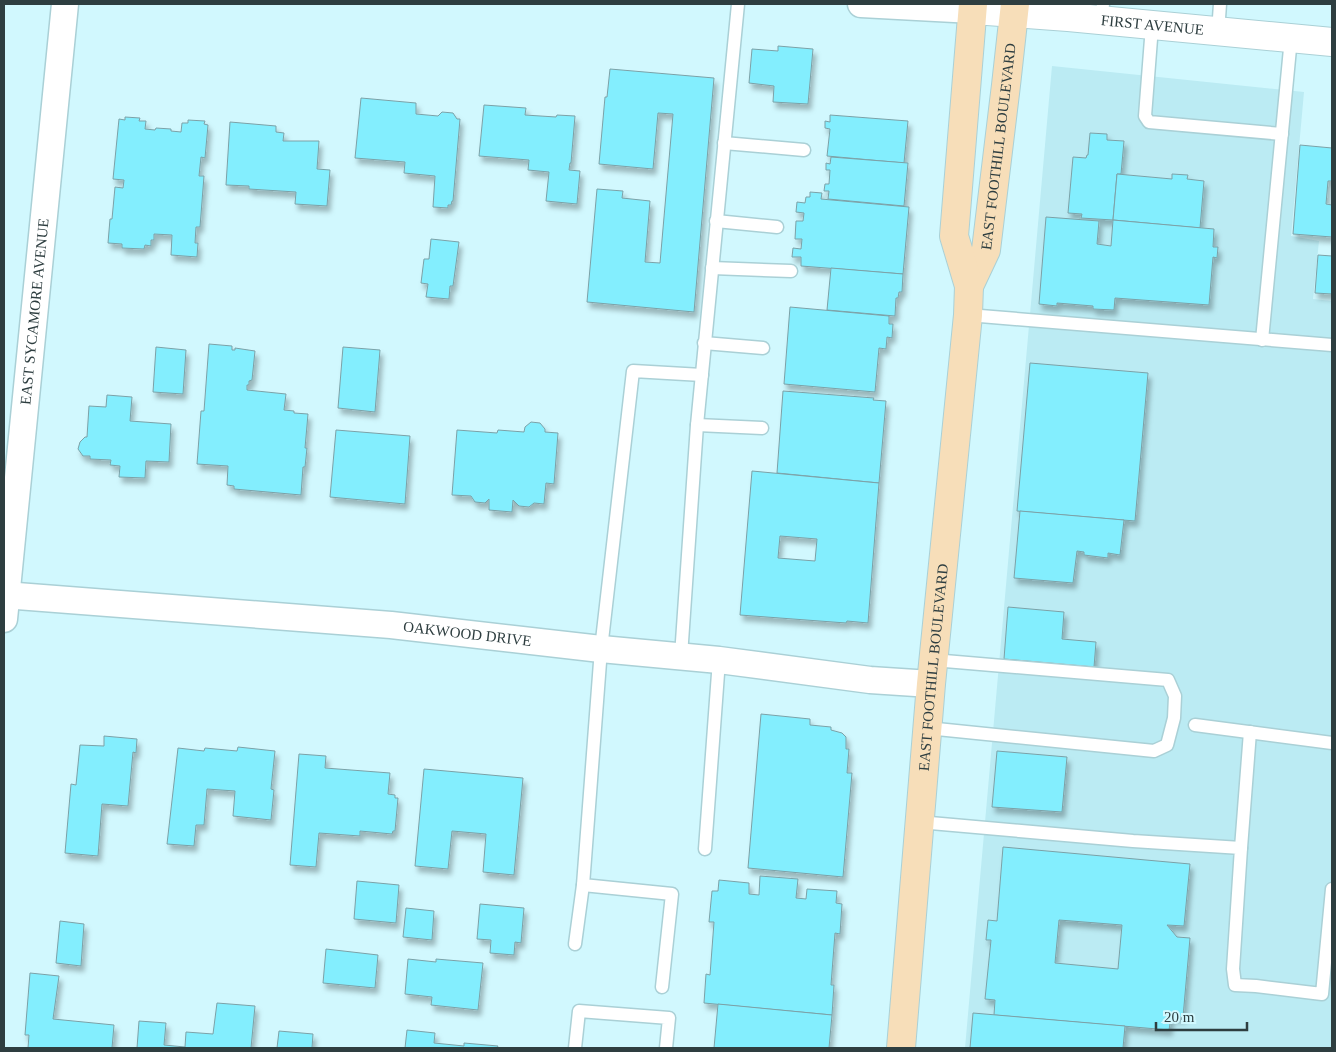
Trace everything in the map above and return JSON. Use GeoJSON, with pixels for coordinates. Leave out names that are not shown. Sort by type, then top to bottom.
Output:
{"type":"FeatureCollection","features":[{"type":"Feature","properties":{"kind":"main road","name":"EAST FOOTHILL BOULEVARD"},"geometry":{"type":"LineString","coordinates":[[970,286],[954,236],[973,7]]}},
{"type":"Feature","properties":{"kind":"main road","name":"EAST FOOTHILL BOULEVARD"},"geometry":{"type":"LineString","coordinates":[[901,1048],[932,672],[970,286],[986,250],[1014,8]]}},
{"type":"Feature","properties":{"kind":"street","name":"EAST SYCAMORE AVENUE"},"geometry":{"type":"LineString","coordinates":[[5,603],[65,4]]}},
{"type":"Feature","properties":{"kind":"street"},"geometry":{"type":"LineString","coordinates":[[861,4],[973,7]]}},
{"type":"Feature","properties":{"kind":"street","name":"FIRST AVENUE"},"geometry":{"type":"LineString","coordinates":[[973,7],[1102,12],[1152,26],[1332,42]]}},
{"type":"Feature","properties":{"kind":"street","name":"OAKWOOD DRIVE"},"geometry":{"type":"LineString","coordinates":[[5,603],[391,625],[601,649],[719,660],[870,680],[932,672]]}},
{"type":"Feature","properties":{"kind":"lane"},"geometry":{"type":"LineString","coordinates":[[681,656],[704,343],[738,4]]}},
{"type":"Feature","properties":{"kind":"lane"},"geometry":{"type":"LineString","coordinates":[[1218,32],[1220,4]]}},
{"type":"Feature","properties":{"kind":"lane"},"geometry":{"type":"LineString","coordinates":[[1152,26],[1145,116],[1149,122],[1282,134]]}},
{"type":"Feature","properties":{"kind":"lane"},"geometry":{"type":"LineString","coordinates":[[1262,340],[1291,38]]}},
{"type":"Feature","properties":{"kind":"lane"},"geometry":{"type":"LineString","coordinates":[[724,144],[804,150]]}},
{"type":"Feature","properties":{"kind":"lane"},"geometry":{"type":"LineString","coordinates":[[716,221],[777,227]]}},
{"type":"Feature","properties":{"kind":"lane"},"geometry":{"type":"LineString","coordinates":[[712,268],[791,271]]}},
{"type":"Feature","properties":{"kind":"lane"},"geometry":{"type":"LineString","coordinates":[[968,315],[1332,345]]}},
{"type":"Feature","properties":{"kind":"lane"},"geometry":{"type":"LineString","coordinates":[[704,343],[763,348]]}},
{"type":"Feature","properties":{"kind":"lane"},"geometry":{"type":"LineString","coordinates":[[575,944],[583,885],[601,649],[633,371],[702,375]]}},
{"type":"Feature","properties":{"kind":"lane"},"geometry":{"type":"LineString","coordinates":[[697,425],[762,428]]}},
{"type":"Feature","properties":{"kind":"lane"},"geometry":{"type":"LineString","coordinates":[[705,849],[719,660]]}},
{"type":"Feature","properties":{"kind":"lane"},"geometry":{"type":"LineString","coordinates":[[927,728],[1154,751],[1167,745],[1174,718],[1175,696],[1168,680],[932,672]]}},
{"type":"Feature","properties":{"kind":"lane"},"geometry":{"type":"LineString","coordinates":[[1195,725],[1332,743]]}},
{"type":"Feature","properties":{"kind":"lane"},"geometry":{"type":"LineString","coordinates":[[1250,732],[1233,969],[1235,985],[1322,994],[1332,889]]}},
{"type":"Feature","properties":{"kind":"lane"},"geometry":{"type":"LineString","coordinates":[[919,822],[1133,841],[1241,848]]}},
{"type":"Feature","properties":{"kind":"lane"},"geometry":{"type":"LineString","coordinates":[[583,885],[672,894],[662,987]]}},
{"type":"Feature","properties":{"kind":"lane"},"geometry":{"type":"LineString","coordinates":[[575,1048],[579,1011],[669,1018],[666,1048]]}},
{"type":"Feature","properties":{"kind":"shaded area"},"geometry":{"type":"Polygon","coordinates":[[[1052,66],[1304,92],[1291,236],[1319,241],[1313,299],[1332,301],[1332,1048],[965,1048],[1052,66]]]}},
{"type":"Feature","properties":{"kind":"building"},"geometry":{"type":"Polygon","coordinates":[[[778,46],[813,49],[808,104],[773,102],[774,86],[749,83],[752,49],[778,51],[778,46]]]}},
{"type":"Feature","properties":{"kind":"building"},"geometry":{"type":"Polygon","coordinates":[[[610,69],[714,78],[694,312],[587,302],[597,189],[623,191],[622,198],[650,201],[645,262],[660,263],[673,114],[658,113],[653,169],[599,164],[605,97],[607,97],[610,69]]]}},
{"type":"Feature","properties":{"kind":"building"},"geometry":{"type":"Polygon","coordinates":[[[361,98],[416,103],[416,114],[438,116],[442,112],[453,113],[457,119],[460,119],[453,201],[451,205],[448,205],[448,208],[433,207],[435,176],[404,173],[405,162],[355,158],[361,98]]]}},
{"type":"Feature","properties":{"kind":"building"},"geometry":{"type":"Polygon","coordinates":[[[484,105],[526,108],[525,115],[575,116],[569,170],[580,171],[577,204],[546,201],[549,172],[528,170],[529,160],[479,156],[484,105]]]}},
{"type":"Feature","properties":{"kind":"building"},"geometry":{"type":"Polygon","coordinates":[[[830,115],[908,121],[904,163],[827,156],[830,129],[825,128],[825,121],[830,122],[830,115]]]}},
{"type":"Feature","properties":{"kind":"building"},"geometry":{"type":"Polygon","coordinates":[[[125,117],[140,118],[139,121],[146,121],[145,129],[155,130],[156,128],[171,129],[171,131],[181,132],[182,123],[188,123],[188,120],[205,121],[204,124],[208,125],[205,158],[201,157],[199,176],[204,176],[200,227],[196,227],[195,243],[198,243],[197,257],[171,255],[172,235],[154,234],[151,246],[145,245],[144,249],[122,248],[122,244],[108,243],[115,187],[123,188],[124,180],[113,179],[119,119],[125,120],[125,117]]]}},
{"type":"Feature","properties":{"kind":"building"},"geometry":{"type":"Polygon","coordinates":[[[230,122],[276,126],[276,132],[284,133],[283,141],[319,141],[317,169],[330,170],[327,206],[295,204],[296,192],[249,189],[249,186],[226,185],[230,122]]]}},
{"type":"Feature","properties":{"kind":"building"},"geometry":{"type":"Polygon","coordinates":[[[1090,133],[1107,134],[1107,140],[1124,141],[1121,174],[1117,174],[1113,220],[1081,218],[1082,214],[1068,213],[1073,157],[1086,158],[1088,155],[1090,133]]]}},
{"type":"Feature","properties":{"kind":"building"},"geometry":{"type":"Polygon","coordinates":[[[1300,145],[1332,148],[1332,181],[1328,181],[1326,204],[1332,205],[1332,237],[1293,234],[1300,145]]]}},
{"type":"Feature","properties":{"kind":"building"},"geometry":{"type":"Polygon","coordinates":[[[831,157],[908,163],[904,206],[828,199],[829,191],[824,191],[825,184],[829,184],[830,170],[826,170],[826,163],[830,164],[831,157]]]}},
{"type":"Feature","properties":{"kind":"building"},"geometry":{"type":"Polygon","coordinates":[[[1117,174],[1172,179],[1172,174],[1188,175],[1187,179],[1204,181],[1200,228],[1113,220],[1117,174]]]}},
{"type":"Feature","properties":{"kind":"building"},"geometry":{"type":"Polygon","coordinates":[[[810,192],[822,193],[821,199],[909,207],[903,274],[801,266],[801,257],[792,257],[793,248],[801,249],[802,239],[795,239],[796,221],[803,221],[804,213],[796,212],[797,202],[805,203],[806,197],[810,197],[810,192]]]}},
{"type":"Feature","properties":{"kind":"building"},"geometry":{"type":"Polygon","coordinates":[[[1046,217],[1099,221],[1097,244],[1111,246],[1113,220],[1214,229],[1213,247],[1218,247],[1217,258],[1213,257],[1209,305],[1115,298],[1114,310],[1093,309],[1093,306],[1057,303],[1057,306],[1039,304],[1046,217]]]}},
{"type":"Feature","properties":{"kind":"building"},"geometry":{"type":"Polygon","coordinates":[[[431,239],[459,242],[453,286],[450,286],[449,299],[426,297],[428,284],[421,283],[424,259],[429,259],[431,239]]]}},
{"type":"Feature","properties":{"kind":"building"},"geometry":{"type":"Polygon","coordinates":[[[1318,255],[1332,256],[1332,294],[1315,293],[1318,255]]]}},
{"type":"Feature","properties":{"kind":"building"},"geometry":{"type":"Polygon","coordinates":[[[831,268],[903,274],[902,292],[899,292],[898,298],[896,298],[895,316],[827,310],[831,268]]]}},
{"type":"Feature","properties":{"kind":"building"},"geometry":{"type":"Polygon","coordinates":[[[790,307],[889,316],[889,324],[893,324],[892,338],[887,337],[886,349],[879,348],[875,392],[784,384],[790,307]]]}},
{"type":"Feature","properties":{"kind":"building"},"geometry":{"type":"Polygon","coordinates":[[[209,344],[232,346],[232,350],[235,350],[235,348],[255,351],[252,380],[247,385],[247,390],[286,394],[284,410],[308,414],[305,448],[307,448],[305,467],[303,467],[301,495],[234,489],[234,486],[227,485],[228,466],[197,464],[201,411],[204,411],[209,344]]]}},
{"type":"Feature","properties":{"kind":"building"},"geometry":{"type":"Polygon","coordinates":[[[156,347],[186,350],[183,394],[153,392],[156,347]]]}},
{"type":"Feature","properties":{"kind":"building"},"geometry":{"type":"Polygon","coordinates":[[[343,347],[380,350],[375,412],[338,408],[343,347]]]}},
{"type":"Feature","properties":{"kind":"building"},"geometry":{"type":"Polygon","coordinates":[[[1030,363],[1148,373],[1135,521],[1017,511],[1030,363]]]}},
{"type":"Feature","properties":{"kind":"building"},"geometry":{"type":"Polygon","coordinates":[[[783,391],[874,398],[873,400],[886,401],[879,483],[777,473],[783,391]]]}},
{"type":"Feature","properties":{"kind":"building"},"geometry":{"type":"Polygon","coordinates":[[[107,395],[132,397],[130,421],[171,424],[169,462],[146,461],[145,478],[119,477],[120,466],[110,465],[111,460],[90,459],[90,456],[83,456],[78,449],[80,442],[87,437],[89,406],[106,407],[107,395]]]}},
{"type":"Feature","properties":{"kind":"building"},"geometry":{"type":"Polygon","coordinates":[[[531,422],[540,423],[545,432],[558,433],[554,484],[546,483],[544,504],[534,503],[529,507],[519,506],[513,500],[512,512],[489,510],[489,499],[485,503],[475,502],[471,496],[452,495],[457,430],[497,433],[498,430],[524,432],[525,427],[531,422]]]}},
{"type":"Feature","properties":{"kind":"building"},"geometry":{"type":"Polygon","coordinates":[[[336,430],[410,436],[405,504],[330,497],[336,430]]]}},
{"type":"Feature","properties":{"kind":"building"},"geometry":{"type":"Polygon","coordinates":[[[752,471],[879,483],[868,623],[740,615],[752,471]],[[780,536],[778,558],[815,561],[817,539],[780,536]]]}},
{"type":"Feature","properties":{"kind":"building"},"geometry":{"type":"Polygon","coordinates":[[[1020,511],[1124,520],[1120,555],[1108,553],[1108,558],[1084,555],[1084,552],[1077,551],[1073,583],[1014,578],[1020,511]]]}},
{"type":"Feature","properties":{"kind":"building"},"geometry":{"type":"Polygon","coordinates":[[[1008,607],[1064,612],[1062,639],[1096,642],[1094,667],[1004,659],[1008,607]]]}},
{"type":"Feature","properties":{"kind":"building"},"geometry":{"type":"Polygon","coordinates":[[[761,714],[810,719],[810,725],[831,727],[831,730],[842,733],[846,737],[846,749],[849,749],[847,773],[852,773],[843,877],[748,868],[761,714]]]}},
{"type":"Feature","properties":{"kind":"building"},"geometry":{"type":"Polygon","coordinates":[[[104,736],[137,739],[136,753],[133,752],[128,806],[102,804],[98,856],[65,853],[71,784],[76,785],[80,745],[104,746],[104,736]]]}},
{"type":"Feature","properties":{"kind":"building"},"geometry":{"type":"Polygon","coordinates":[[[238,747],[275,751],[271,789],[274,790],[271,820],[233,816],[235,791],[207,789],[204,825],[196,825],[194,846],[167,844],[178,748],[204,751],[205,748],[237,751],[238,747]]]}},
{"type":"Feature","properties":{"kind":"building"},"geometry":{"type":"Polygon","coordinates":[[[997,751],[1067,757],[1062,812],[992,807],[997,751]]]}},
{"type":"Feature","properties":{"kind":"building"},"geometry":{"type":"Polygon","coordinates":[[[299,754],[326,756],[325,768],[390,773],[388,794],[395,795],[395,798],[398,798],[395,831],[392,834],[360,831],[360,836],[319,833],[316,867],[290,865],[299,754]]]}},
{"type":"Feature","properties":{"kind":"building"},"geometry":{"type":"Polygon","coordinates":[[[424,769],[523,778],[514,875],[483,872],[486,834],[452,831],[448,869],[415,866],[424,769]]]}},
{"type":"Feature","properties":{"kind":"building"},"geometry":{"type":"Polygon","coordinates":[[[1003,847],[1190,864],[1184,926],[1167,925],[1177,937],[1190,938],[1183,1017],[1171,1017],[1169,1030],[994,1015],[995,1000],[985,999],[991,940],[986,940],[988,920],[997,921],[1003,847]],[[1059,920],[1055,963],[1118,969],[1122,925],[1059,920]]]}},
{"type":"Feature","properties":{"kind":"building"},"geometry":{"type":"Polygon","coordinates":[[[760,876],[798,879],[796,898],[806,899],[807,889],[837,891],[836,903],[842,904],[840,934],[835,933],[831,985],[834,985],[832,1015],[704,1003],[706,974],[710,975],[714,922],[709,922],[712,891],[718,891],[719,880],[749,883],[749,894],[759,895],[760,876]]]}},
{"type":"Feature","properties":{"kind":"building"},"geometry":{"type":"Polygon","coordinates":[[[357,881],[399,885],[396,923],[354,919],[357,881]]]}},
{"type":"Feature","properties":{"kind":"building"},"geometry":{"type":"Polygon","coordinates":[[[480,904],[524,908],[521,943],[515,942],[514,955],[490,953],[491,940],[477,939],[480,904]]]}},
{"type":"Feature","properties":{"kind":"building"},"geometry":{"type":"Polygon","coordinates":[[[406,908],[434,911],[432,940],[403,937],[406,908]]]}},
{"type":"Feature","properties":{"kind":"building"},"geometry":{"type":"Polygon","coordinates":[[[60,921],[84,924],[81,966],[56,963],[60,921]]]}},
{"type":"Feature","properties":{"kind":"building"},"geometry":{"type":"Polygon","coordinates":[[[326,949],[378,955],[375,988],[323,983],[326,949]]]}},
{"type":"Feature","properties":{"kind":"building"},"geometry":{"type":"Polygon","coordinates":[[[408,959],[436,962],[436,959],[483,963],[478,1010],[431,1005],[432,997],[405,994],[408,959]]]}},
{"type":"Feature","properties":{"kind":"building"},"geometry":{"type":"Polygon","coordinates":[[[30,973],[59,976],[53,1019],[114,1025],[112,1048],[28,1048],[29,1035],[25,1035],[30,973]]]}},
{"type":"Feature","properties":{"kind":"building"},"geometry":{"type":"Polygon","coordinates":[[[217,1003],[255,1006],[251,1048],[137,1048],[139,1021],[166,1023],[164,1045],[185,1047],[186,1032],[213,1034],[217,1003]]]}},
{"type":"Feature","properties":{"kind":"building"},"geometry":{"type":"Polygon","coordinates":[[[718,1004],[832,1015],[829,1048],[714,1048],[718,1004]]]}},
{"type":"Feature","properties":{"kind":"building"},"geometry":{"type":"Polygon","coordinates":[[[973,1013],[1125,1026],[1123,1048],[970,1048],[973,1013]]]}},
{"type":"Feature","properties":{"kind":"building"},"geometry":{"type":"Polygon","coordinates":[[[407,1030],[435,1033],[434,1043],[464,1046],[464,1043],[498,1046],[497,1048],[405,1048],[407,1030]]]}},
{"type":"Feature","properties":{"kind":"building"},"geometry":{"type":"Polygon","coordinates":[[[279,1031],[313,1034],[312,1048],[277,1048],[279,1031]]]}}]}
